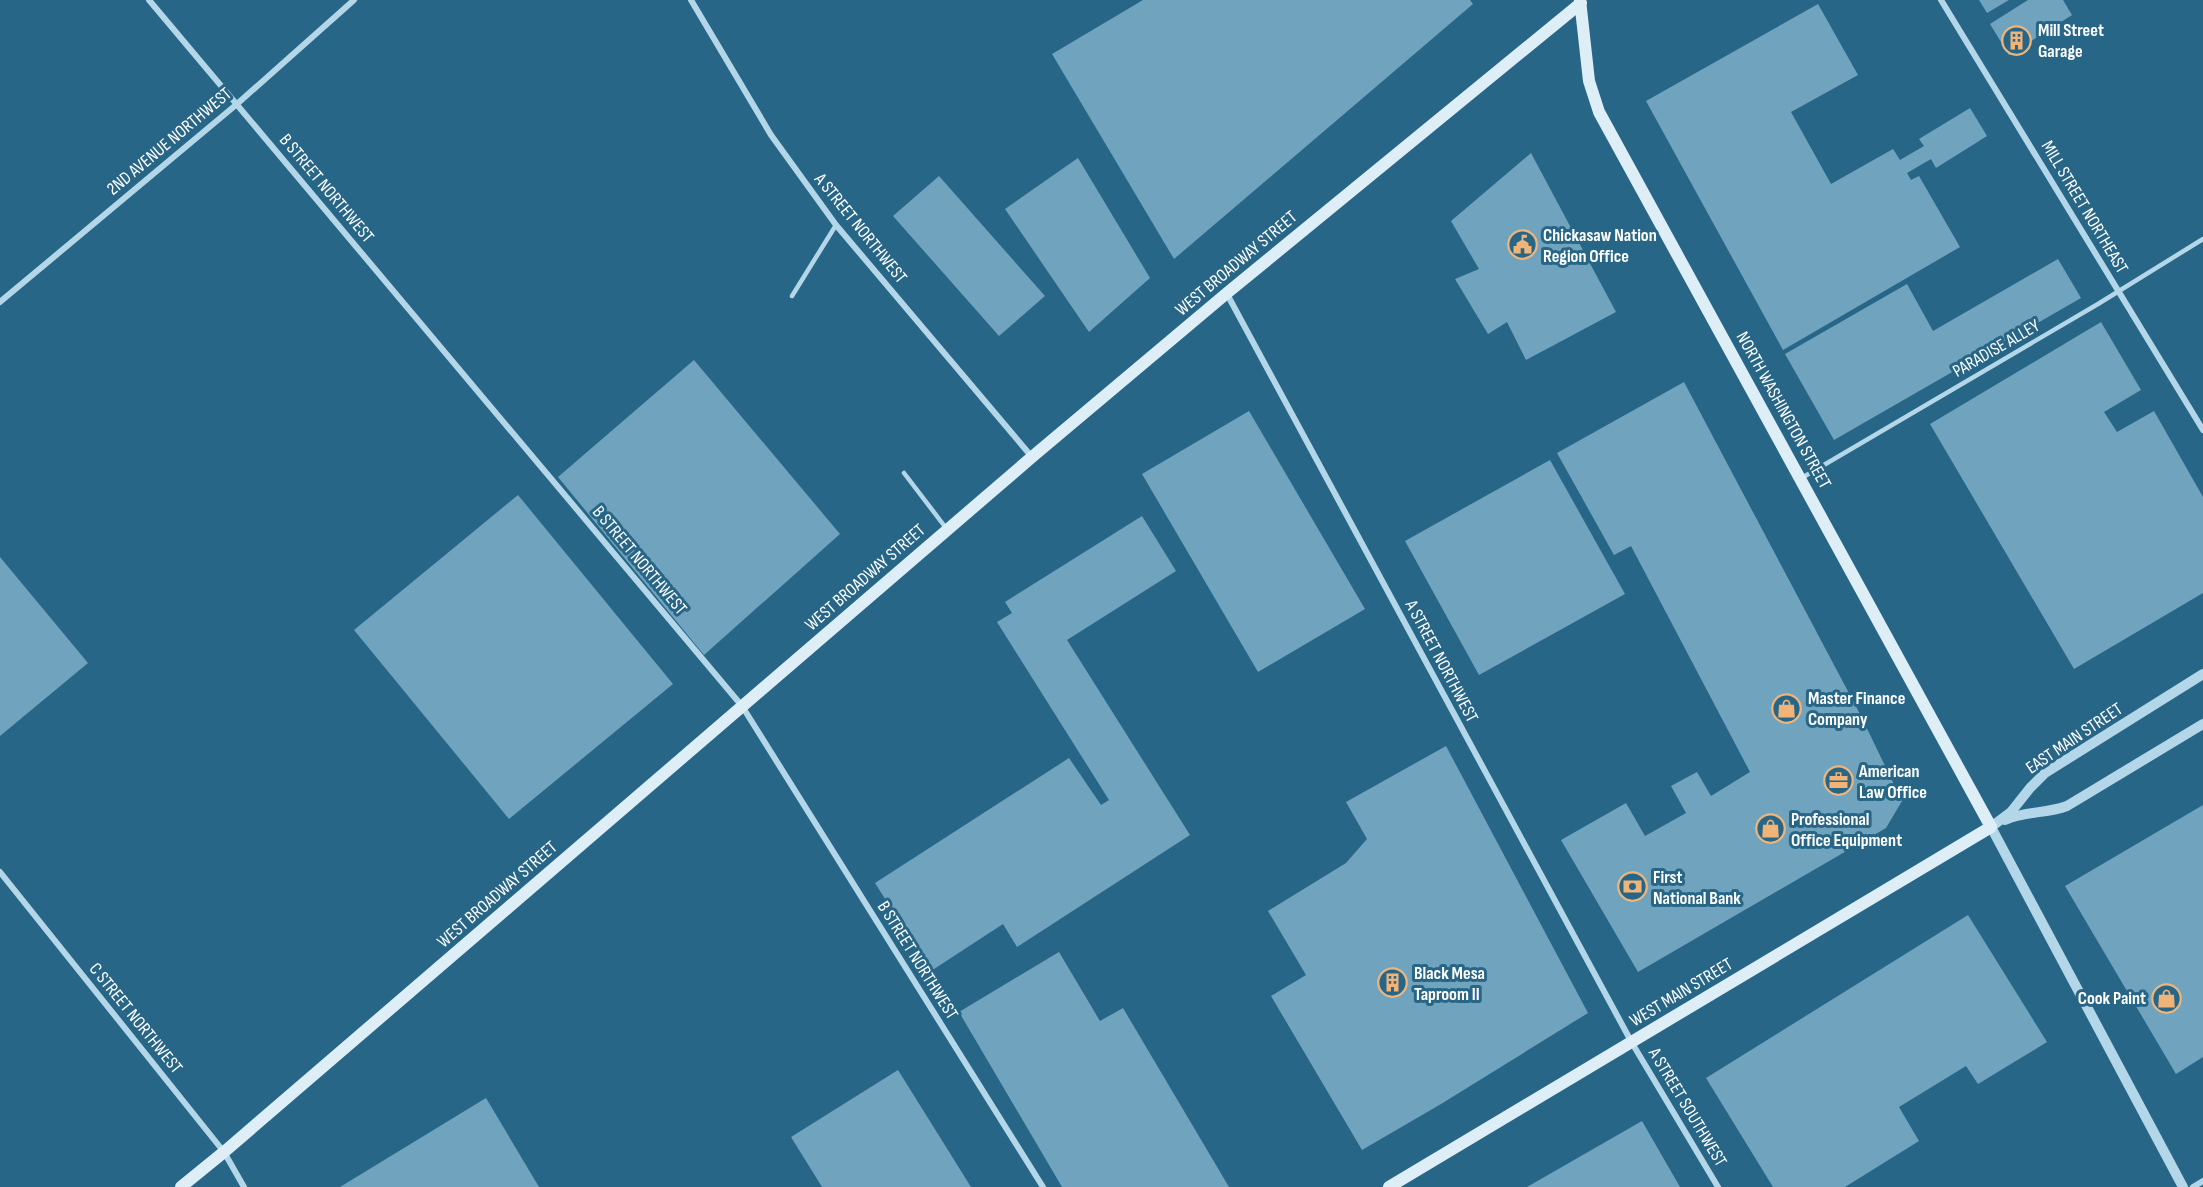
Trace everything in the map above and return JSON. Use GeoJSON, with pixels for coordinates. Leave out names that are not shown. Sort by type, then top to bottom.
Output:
{"type":"FeatureCollection","features":[{"type":"Feature","properties":{"kind":"main road","name":"WEST BROADWAY STREET"},"geometry":{"type":"LineString","coordinates":[[181,1187],[1032,457],[1582,1]]}},
{"type":"Feature","properties":{"kind":"main road","name":"NORTH WASHINGTON STREET"},"geometry":{"type":"LineString","coordinates":[[1582,1],[1589,81],[1599,112],[1991,827]]}},
{"type":"Feature","properties":{"kind":"main road","name":"WEST MAIN STREET"},"geometry":{"type":"LineString","coordinates":[[1389,1187],[1991,827]]}},
{"type":"Feature","properties":{"kind":"street","name":"B STREET NORTHWEST"},"geometry":{"type":"LineString","coordinates":[[149,0],[742,706],[1043,1187]]}},
{"type":"Feature","properties":{"kind":"street","name":"2ND AVENUE NORTHWEST"},"geometry":{"type":"LineString","coordinates":[[0,302],[237,104],[354,0]]}},
{"type":"Feature","properties":{"kind":"street","name":"A STREET NORTHWEST"},"geometry":{"type":"LineString","coordinates":[[691,0],[771,135],[836,225],[1032,457]]}},
{"type":"Feature","properties":{"kind":"street","name":"MILL STREET NORTHEAST"},"geometry":{"type":"LineString","coordinates":[[1941,0],[2203,430]]}},
{"type":"Feature","properties":{"kind":"street","name":"A STREET NORTHWEST"},"geometry":{"type":"LineString","coordinates":[[1227,293],[1632,1043]]}},
{"type":"Feature","properties":{"kind":"street","name":"EAST MAIN STREET"},"geometry":{"type":"LineString","coordinates":[[1991,827],[2011,812],[2045,773],[2203,674]]}},
{"type":"Feature","properties":{"kind":"street"},"geometry":{"type":"LineString","coordinates":[[2183,1187],[1991,827],[2013,816],[2045,812],[2067,806],[2203,724]]}},
{"type":"Feature","properties":{"kind":"street","name":"C STREET NORTHWEST"},"geometry":{"type":"LineString","coordinates":[[0,872],[224,1152],[244,1187]]}},
{"type":"Feature","properties":{"kind":"street","name":"A STREET SOUTHWEST"},"geometry":{"type":"LineString","coordinates":[[1632,1043],[1718,1187]]}},
{"type":"Feature","properties":{"kind":"street"},"geometry":{"type":"LineString","coordinates":[[2193,1187],[2203,1181]]}},
{"type":"Feature","properties":{"kind":"lane"},"geometry":{"type":"LineString","coordinates":[[792,296],[836,225]]}},
{"type":"Feature","properties":{"kind":"lane","name":"PARADISE ALLEY"},"geometry":{"type":"LineString","coordinates":[[1800,479],[2203,239]]}},
{"type":"Feature","properties":{"kind":"lane"},"geometry":{"type":"LineString","coordinates":[[904,473],[948,529]]}},
{"type":"Feature","properties":{"kind":"building"},"geometry":{"type":"Polygon","coordinates":[[[1143,0],[1470,0],[1473,4],[1174,259],[1052,54],[1143,0]]]}},
{"type":"Feature","properties":{"kind":"building"},"geometry":{"type":"Polygon","coordinates":[[[1979,0],[2009,0],[1987,13],[1979,0]]]}},
{"type":"Feature","properties":{"kind":"building","name":"Mill Street Garage"},"geometry":{"type":"Polygon","coordinates":[[[2028,0],[2063,0],[2072,15],[2009,55],[1990,24],[2028,0]]]}},
{"type":"Feature","properties":{"kind":"building"},"geometry":{"type":"Polygon","coordinates":[[[1818,4],[1858,75],[1791,112],[1831,184],[1893,149],[1900,160],[1924,146],[1919,139],[1970,108],[1987,136],[1936,168],[1931,159],[1907,173],[1911,180],[1919,176],[1960,247],[1783,350],[1646,101],[1818,4]]]}},
{"type":"Feature","properties":{"kind":"building","name":"Chickasaw Nation Region Office"},"geometry":{"type":"Polygon","coordinates":[[[1531,153],[1616,312],[1526,360],[1507,322],[1488,334],[1455,279],[1479,269],[1451,221],[1531,153]]]}},
{"type":"Feature","properties":{"kind":"building"},"geometry":{"type":"Polygon","coordinates":[[[1078,158],[1150,278],[1089,332],[1005,209],[1078,158]]]}},
{"type":"Feature","properties":{"kind":"building"},"geometry":{"type":"Polygon","coordinates":[[[939,176],[1045,296],[999,336],[893,216],[939,176]]]}},
{"type":"Feature","properties":{"kind":"building"},"geometry":{"type":"Polygon","coordinates":[[[2058,259],[2081,298],[1834,440],[1785,354],[1907,284],[1933,331],[2058,259]]]}},
{"type":"Feature","properties":{"kind":"building"},"geometry":{"type":"Polygon","coordinates":[[[2101,322],[2141,390],[2104,412],[2117,432],[2154,411],[2203,497],[2203,593],[2074,669],[1930,424],[2101,322]]]}},
{"type":"Feature","properties":{"kind":"building"},"geometry":{"type":"Polygon","coordinates":[[[694,360],[840,534],[704,655],[558,477],[694,360]]]}},
{"type":"Feature","properties":{"kind":"building"},"geometry":{"type":"Polygon","coordinates":[[[1684,382],[1860,714],[1902,801],[1886,828],[1638,972],[1561,840],[1626,803],[1645,836],[1686,813],[1671,786],[1697,772],[1711,796],[1750,772],[1631,546],[1614,555],[1557,453],[1684,382]]]}},
{"type":"Feature","properties":{"kind":"building"},"geometry":{"type":"Polygon","coordinates":[[[1249,411],[1365,609],[1258,672],[1142,474],[1249,411]]]}},
{"type":"Feature","properties":{"kind":"building"},"geometry":{"type":"Polygon","coordinates":[[[1550,460],[1625,594],[1479,675],[1405,541],[1550,460]]]}},
{"type":"Feature","properties":{"kind":"building"},"geometry":{"type":"Polygon","coordinates":[[[518,495],[673,684],[509,819],[354,630],[518,495]]]}},
{"type":"Feature","properties":{"kind":"building"},"geometry":{"type":"Polygon","coordinates":[[[1142,516],[1176,571],[1067,640],[1190,835],[1017,947],[1003,924],[931,971],[875,883],[1069,758],[1101,805],[1109,800],[997,622],[1012,613],[1005,602],[1142,516]]]}},
{"type":"Feature","properties":{"kind":"building"},"geometry":{"type":"Polygon","coordinates":[[[0,557],[88,663],[0,736],[0,557]]]}},
{"type":"Feature","properties":{"kind":"building"},"geometry":{"type":"Polygon","coordinates":[[[1446,746],[1588,1013],[1362,1150],[1271,996],[1306,975],[1268,911],[1346,863],[1367,839],[1346,802],[1446,746]]]}},
{"type":"Feature","properties":{"kind":"building","name":"Cook Paint"},"geometry":{"type":"Polygon","coordinates":[[[2203,805],[2203,1057],[2176,1074],[2065,886],[2203,805]]]}},
{"type":"Feature","properties":{"kind":"building"},"geometry":{"type":"Polygon","coordinates":[[[1968,915],[2047,1042],[1978,1084],[1966,1066],[1899,1107],[1919,1141],[1845,1187],[1773,1187],[1706,1078],[1968,915]]]}},
{"type":"Feature","properties":{"kind":"building"},"geometry":{"type":"Polygon","coordinates":[[[1059,952],[1100,1021],[1123,1008],[1229,1187],[1062,1187],[959,1012],[1059,952]]]}},
{"type":"Feature","properties":{"kind":"building"},"geometry":{"type":"Polygon","coordinates":[[[898,1070],[971,1187],[822,1187],[791,1137],[898,1070]]]}},
{"type":"Feature","properties":{"kind":"building"},"geometry":{"type":"Polygon","coordinates":[[[486,1098],[539,1187],[340,1187],[486,1098]]]}},
{"type":"Feature","properties":{"kind":"building"},"geometry":{"type":"Polygon","coordinates":[[[1642,1121],[1680,1187],[1527,1187],[1642,1121]]]}},
{"type":"Feature","properties":{"kind":"place","name":"Mill Street Garage"},"geometry":{"type":"Point","coordinates":[2017,40]}},
{"type":"Feature","properties":{"kind":"place","name":"Chickasaw Nation Region Office"},"geometry":{"type":"Point","coordinates":[1522,245]}},
{"type":"Feature","properties":{"kind":"place","name":"Master Finance Company"},"geometry":{"type":"Point","coordinates":[1787,708]}},
{"type":"Feature","properties":{"kind":"place","name":"American Law Office"},"geometry":{"type":"Point","coordinates":[1838,781]}},
{"type":"Feature","properties":{"kind":"place","name":"Professional Office Equipment"},"geometry":{"type":"Point","coordinates":[1770,829]}},
{"type":"Feature","properties":{"kind":"place","name":"First National Bank"},"geometry":{"type":"Point","coordinates":[1632,887]}},
{"type":"Feature","properties":{"kind":"place","name":"Black Mesa Taproom II"},"geometry":{"type":"Point","coordinates":[1393,983]}},
{"type":"Feature","properties":{"kind":"place","name":"Cook Paint"},"geometry":{"type":"Point","coordinates":[2167,998]}}]}
